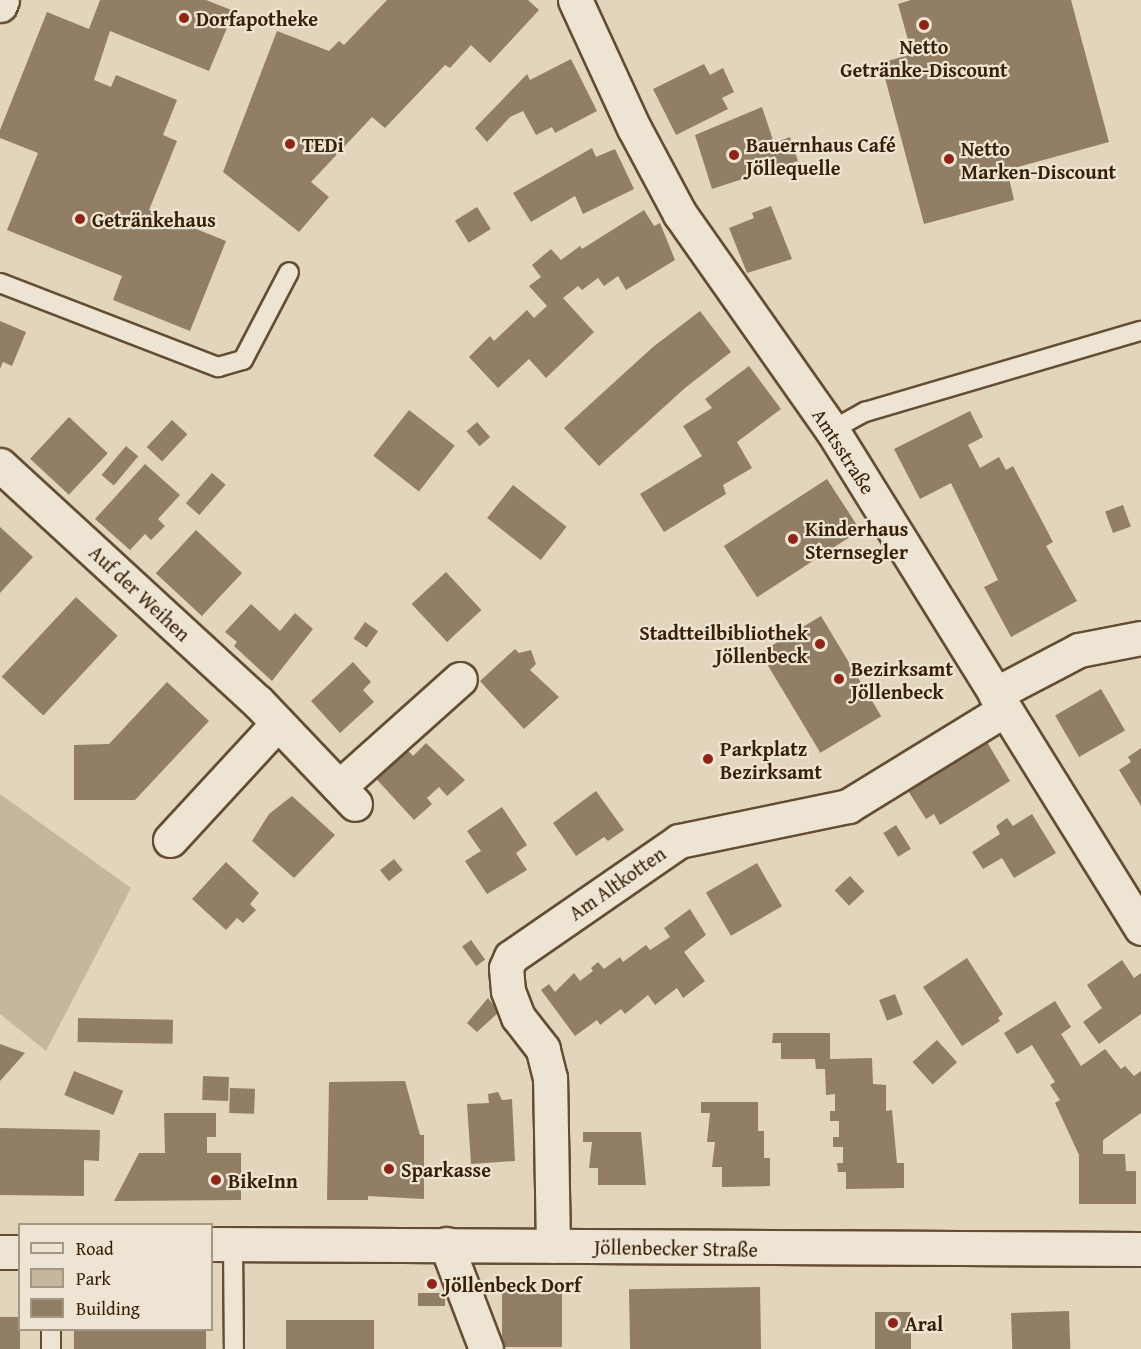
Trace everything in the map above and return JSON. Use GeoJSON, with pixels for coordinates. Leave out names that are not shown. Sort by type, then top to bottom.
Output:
{"type":"FeatureCollection","features":[{"type":"Feature","properties":{"kind":"street"},"geometry":{"type":"LineString","coordinates":[[0,5],[2,0]]}},
{"type":"Feature","properties":{"kind":"street","name":"Amtsstraße"},"geometry":{"type":"LineString","coordinates":[[575,0],[634,128],[680,214],[832,430],[1141,928]]}},
{"type":"Feature","properties":{"kind":"street","name":"Auf der Weihen"},"geometry":{"type":"LineString","coordinates":[[0,465],[278,723],[347,795],[460,679]]}},
{"type":"Feature","properties":{"kind":"street"},"geometry":{"type":"LineString","coordinates":[[1000,702],[1079,650],[1141,638]]}},
{"type":"Feature","properties":{"kind":"street","name":"Am Altkotten"},"geometry":{"type":"LineString","coordinates":[[553,1246],[550,1078],[543,1049],[518,1017],[508,991],[506,968],[511,957],[679,841],[848,806],[1000,702]]}},
{"type":"Feature","properties":{"kind":"street"},"geometry":{"type":"LineString","coordinates":[[170,840],[278,723]]}},
{"type":"Feature","properties":{"kind":"street","name":"Jöllenbecker Straße"},"geometry":{"type":"LineString","coordinates":[[222,1244],[1141,1249]]}},
{"type":"Feature","properties":{"kind":"street"},"geometry":{"type":"LineString","coordinates":[[446,1244],[486,1349]]}},
{"type":"Feature","properties":{"kind":"street"},"geometry":{"type":"LineString","coordinates":[[0,1252],[18,1252]]}},
{"type":"Feature","properties":{"kind":"lane"},"geometry":{"type":"LineString","coordinates":[[0,283],[218,367],[243,360],[289,272]]}},
{"type":"Feature","properties":{"kind":"lane"},"geometry":{"type":"LineString","coordinates":[[832,430],[865,412],[1141,331]]}},
{"type":"Feature","properties":{"kind":"lane"},"geometry":{"type":"LineString","coordinates":[[222,1244],[234,1349]]}},
{"type":"Feature","properties":{"kind":"lane"},"geometry":{"type":"LineString","coordinates":[[51,1331],[51,1349]]}},
{"type":"Feature","properties":{"kind":"green space"},"geometry":{"type":"Polygon","coordinates":[[[0,794],[131,888],[46,1051],[0,1014],[0,794]]]}},
{"type":"Feature","properties":{"kind":"building"},"geometry":{"type":"Polygon","coordinates":[[[100,0],[206,0],[234,11],[209,71],[110,31],[94,80],[111,87],[116,75],[177,100],[163,135],[177,141],[149,210],[226,241],[190,331],[113,300],[122,276],[7,230],[38,153],[0,138],[0,130],[47,12],[89,29],[100,0]]]}},
{"type":"Feature","properties":{"kind":"building"},"geometry":{"type":"Polygon","coordinates":[[[387,0],[528,0],[539,10],[490,63],[471,45],[450,68],[445,65],[385,128],[372,117],[311,182],[329,197],[299,232],[223,172],[277,31],[329,51],[339,41],[344,45],[387,0]]]}},
{"type":"Feature","properties":{"kind":"building"},"geometry":{"type":"Polygon","coordinates":[[[911,0],[1071,0],[1109,142],[1007,170],[1014,200],[924,224],[881,63],[912,54],[898,4],[911,0]]]}},
{"type":"Feature","properties":{"kind":"building"},"geometry":{"type":"Polygon","coordinates":[[[571,59],[597,111],[555,133],[552,127],[536,135],[523,111],[510,117],[487,142],[475,128],[527,74],[530,80],[571,59]]]}},
{"type":"Feature","properties":{"kind":"building"},"geometry":{"type":"Polygon","coordinates":[[[704,64],[710,75],[723,68],[734,92],[722,98],[728,109],[676,135],[653,89],[704,64]]]}},
{"type":"Feature","properties":{"kind":"building"},"geometry":{"type":"Polygon","coordinates":[[[762,107],[774,143],[790,137],[798,161],[712,189],[695,135],[762,107]]]}},
{"type":"Feature","properties":{"kind":"building"},"geometry":{"type":"Polygon","coordinates":[[[592,148],[596,157],[615,149],[634,189],[583,214],[575,196],[531,222],[513,193],[592,148]]]}},
{"type":"Feature","properties":{"kind":"building"},"geometry":{"type":"Polygon","coordinates":[[[771,206],[792,259],[747,273],[729,228],[754,218],[752,213],[771,206]]]}},
{"type":"Feature","properties":{"kind":"building"},"geometry":{"type":"Polygon","coordinates":[[[477,207],[491,229],[469,243],[455,221],[477,207]]]}},
{"type":"Feature","properties":{"kind":"building"},"geometry":{"type":"Polygon","coordinates":[[[644,210],[654,226],[660,223],[675,260],[626,290],[618,276],[604,286],[598,278],[582,290],[578,286],[563,298],[594,332],[546,378],[529,359],[498,388],[469,357],[490,336],[494,341],[527,310],[534,318],[547,306],[529,286],[541,277],[532,265],[551,249],[561,260],[580,246],[582,249],[644,210]]]}},
{"type":"Feature","properties":{"kind":"building"},"geometry":{"type":"Polygon","coordinates":[[[700,311],[731,352],[685,388],[599,466],[564,428],[653,347],[700,311]]]}},
{"type":"Feature","properties":{"kind":"building"},"geometry":{"type":"Polygon","coordinates":[[[0,321],[26,332],[12,366],[3,362],[0,369],[0,321]]]}},
{"type":"Feature","properties":{"kind":"building"},"geometry":{"type":"Polygon","coordinates":[[[749,366],[781,409],[737,442],[752,468],[723,485],[726,494],[664,532],[640,494],[702,456],[683,426],[712,408],[705,399],[749,366]]]}},
{"type":"Feature","properties":{"kind":"building"},"geometry":{"type":"Polygon","coordinates":[[[409,410],[455,446],[419,491],[373,456],[409,410]]]}},
{"type":"Feature","properties":{"kind":"building"},"geometry":{"type":"Polygon","coordinates":[[[970,411],[983,437],[968,445],[980,468],[999,457],[1006,470],[1013,466],[1053,542],[1046,546],[1077,601],[1011,637],[984,587],[998,580],[951,483],[920,499],[894,449],[970,411]]]}},
{"type":"Feature","properties":{"kind":"building"},"geometry":{"type":"Polygon","coordinates":[[[69,417],[108,453],[69,495],[30,459],[69,417]]]}},
{"type":"Feature","properties":{"kind":"building"},"geometry":{"type":"Polygon","coordinates":[[[172,420],[187,434],[162,461],[147,447],[172,420]]]}},
{"type":"Feature","properties":{"kind":"building"},"geometry":{"type":"Polygon","coordinates":[[[477,422],[490,437],[480,446],[466,431],[477,422]]]}},
{"type":"Feature","properties":{"kind":"building"},"geometry":{"type":"Polygon","coordinates":[[[126,446],[138,456],[114,485],[102,475],[126,446]]]}},
{"type":"Feature","properties":{"kind":"building"},"geometry":{"type":"Polygon","coordinates":[[[145,464],[180,495],[158,519],[165,526],[151,540],[145,534],[130,550],[95,519],[145,464]]]}},
{"type":"Feature","properties":{"kind":"building"},"geometry":{"type":"Polygon","coordinates":[[[212,473],[226,485],[199,515],[186,503],[212,473]]]}},
{"type":"Feature","properties":{"kind":"building","name":"Kinderhaus Sternsegler"},"geometry":{"type":"Polygon","coordinates":[[[827,479],[860,530],[757,597],[724,546],[827,479]]]}},
{"type":"Feature","properties":{"kind":"building"},"geometry":{"type":"Polygon","coordinates":[[[513,485],[567,527],[541,560],[487,518],[513,485]]]}},
{"type":"Feature","properties":{"kind":"building"},"geometry":{"type":"Polygon","coordinates":[[[1123,505],[1131,527],[1113,533],[1105,511],[1123,505]]]}},
{"type":"Feature","properties":{"kind":"building"},"geometry":{"type":"Polygon","coordinates":[[[0,527],[33,557],[0,593],[0,527]]]}},
{"type":"Feature","properties":{"kind":"building"},"geometry":{"type":"Polygon","coordinates":[[[196,530],[242,573],[202,616],[156,573],[196,530]]]}},
{"type":"Feature","properties":{"kind":"building"},"geometry":{"type":"Polygon","coordinates":[[[446,572],[481,610],[447,642],[412,604],[446,572]]]}},
{"type":"Feature","properties":{"kind":"building"},"geometry":{"type":"Polygon","coordinates":[[[76,597],[118,636],[43,716],[2,677],[76,597]]]}},
{"type":"Feature","properties":{"kind":"building"},"geometry":{"type":"Polygon","coordinates":[[[251,604],[280,631],[295,613],[313,629],[272,681],[234,646],[237,642],[225,632],[251,604]]]}},
{"type":"Feature","properties":{"kind":"building"},"geometry":{"type":"Polygon","coordinates":[[[821,616],[881,716],[820,753],[760,653],[821,616]]]}},
{"type":"Feature","properties":{"kind":"building"},"geometry":{"type":"Polygon","coordinates":[[[365,622],[378,631],[367,648],[354,638],[365,622]]]}},
{"type":"Feature","properties":{"kind":"building"},"geometry":{"type":"Polygon","coordinates":[[[515,649],[519,653],[531,650],[536,664],[530,670],[559,697],[524,729],[480,681],[515,649]]]}},
{"type":"Feature","properties":{"kind":"building"},"geometry":{"type":"Polygon","coordinates":[[[353,662],[371,682],[363,690],[374,702],[340,733],[311,701],[353,662]]]}},
{"type":"Feature","properties":{"kind":"building"},"geometry":{"type":"Polygon","coordinates":[[[167,682],[209,721],[135,800],[74,800],[74,745],[109,744],[167,682]]]}},
{"type":"Feature","properties":{"kind":"building"},"geometry":{"type":"Polygon","coordinates":[[[1101,689],[1125,731],[1079,757],[1055,716],[1101,689]]]}},
{"type":"Feature","properties":{"kind":"building"},"geometry":{"type":"Polygon","coordinates":[[[975,741],[987,742],[1010,781],[940,825],[934,814],[926,819],[905,786],[975,741]]]}},
{"type":"Feature","properties":{"kind":"building"},"geometry":{"type":"Polygon","coordinates":[[[401,743],[413,756],[426,743],[465,780],[447,796],[439,787],[427,798],[432,804],[414,820],[370,772],[401,743]]]}},
{"type":"Feature","properties":{"kind":"building"},"geometry":{"type":"Polygon","coordinates":[[[1141,748],[1141,806],[1119,770],[1131,762],[1128,757],[1141,748]]]}},
{"type":"Feature","properties":{"kind":"building"},"geometry":{"type":"Polygon","coordinates":[[[596,791],[624,830],[608,841],[604,837],[576,856],[553,823],[596,791]]]}},
{"type":"Feature","properties":{"kind":"building"},"geometry":{"type":"Polygon","coordinates":[[[292,796],[335,835],[294,878],[252,841],[269,814],[292,796]]]}},
{"type":"Feature","properties":{"kind":"building"},"geometry":{"type":"Polygon","coordinates":[[[502,807],[527,845],[516,853],[527,870],[487,894],[465,861],[481,851],[467,831],[502,807]]]}},
{"type":"Feature","properties":{"kind":"building"},"geometry":{"type":"Polygon","coordinates":[[[1032,814],[1056,853],[1014,878],[1002,858],[983,869],[972,852],[1000,834],[996,826],[1007,818],[1013,826],[1032,814]]]}},
{"type":"Feature","properties":{"kind":"building"},"geometry":{"type":"Polygon","coordinates":[[[896,825],[911,849],[898,857],[883,833],[896,825]]]}},
{"type":"Feature","properties":{"kind":"building"},"geometry":{"type":"Polygon","coordinates":[[[394,859],[403,870],[389,881],[380,870],[394,859]]]}},
{"type":"Feature","properties":{"kind":"building"},"geometry":{"type":"Polygon","coordinates":[[[226,862],[259,893],[250,904],[256,910],[243,923],[237,918],[226,930],[192,899],[226,862]]]}},
{"type":"Feature","properties":{"kind":"building"},"geometry":{"type":"Polygon","coordinates":[[[757,863],[782,906],[731,936],[706,892],[757,863]]]}},
{"type":"Feature","properties":{"kind":"building"},"geometry":{"type":"Polygon","coordinates":[[[850,876],[864,891],[849,906],[835,890],[850,876]]]}},
{"type":"Feature","properties":{"kind":"building"},"geometry":{"type":"Polygon","coordinates":[[[690,909],[706,935],[684,952],[705,981],[683,998],[677,988],[655,1005],[648,995],[625,1014],[621,1009],[600,1025],[597,1020],[575,1036],[541,990],[549,984],[555,992],[574,973],[580,981],[593,971],[591,968],[598,962],[604,969],[620,957],[623,962],[646,945],[650,950],[670,937],[664,928],[690,909]]]}},
{"type":"Feature","properties":{"kind":"building"},"geometry":{"type":"Polygon","coordinates":[[[471,940],[485,959],[476,966],[462,946],[471,940]]]}},
{"type":"Feature","properties":{"kind":"building"},"geometry":{"type":"Polygon","coordinates":[[[967,958],[1003,1014],[998,1018],[1000,1021],[962,1046],[923,987],[967,958]]]}},
{"type":"Feature","properties":{"kind":"building"},"geometry":{"type":"Polygon","coordinates":[[[1122,960],[1134,978],[1141,973],[1141,1014],[1099,1044],[1083,1022],[1102,1008],[1087,985],[1122,960]]]}},
{"type":"Feature","properties":{"kind":"building"},"geometry":{"type":"Polygon","coordinates":[[[895,994],[903,1015],[887,1021],[879,1000],[895,994]]]}},
{"type":"Feature","properties":{"kind":"building"},"geometry":{"type":"Polygon","coordinates":[[[488,998],[499,1012],[477,1032],[467,1023],[488,998]]]}},
{"type":"Feature","properties":{"kind":"building"},"geometry":{"type":"Polygon","coordinates":[[[1055,1001],[1071,1027],[1061,1034],[1081,1066],[1105,1049],[1121,1069],[1125,1066],[1134,1076],[1141,1071],[1141,1113],[1103,1140],[1103,1154],[1125,1154],[1126,1171],[1136,1171],[1136,1204],[1079,1204],[1079,1155],[1055,1103],[1060,1100],[1050,1085],[1055,1082],[1032,1045],[1017,1054],[1004,1033],[1055,1001]]]}},
{"type":"Feature","properties":{"kind":"building"},"geometry":{"type":"Polygon","coordinates":[[[78,1018],[173,1020],[173,1044],[78,1042],[78,1018]]]}},
{"type":"Feature","properties":{"kind":"building"},"geometry":{"type":"Polygon","coordinates":[[[773,1033],[830,1033],[830,1059],[872,1058],[873,1084],[886,1085],[886,1111],[892,1110],[897,1163],[904,1163],[904,1188],[846,1189],[846,1172],[838,1172],[837,1163],[843,1163],[843,1147],[833,1147],[833,1137],[839,1137],[839,1121],[830,1121],[830,1111],[835,1111],[835,1094],[826,1095],[825,1069],[816,1069],[815,1059],[781,1059],[781,1043],[772,1043],[773,1033]]]}},
{"type":"Feature","properties":{"kind":"building"},"geometry":{"type":"Polygon","coordinates":[[[937,1040],[957,1062],[933,1084],[912,1062],[937,1040]]]}},
{"type":"Feature","properties":{"kind":"building"},"geometry":{"type":"Polygon","coordinates":[[[0,1044],[25,1053],[0,1081],[0,1044]]]}},
{"type":"Feature","properties":{"kind":"building"},"geometry":{"type":"Polygon","coordinates":[[[74,1071],[123,1091],[113,1115],[64,1095],[74,1071]]]}},
{"type":"Feature","properties":{"kind":"building"},"geometry":{"type":"Polygon","coordinates":[[[203,1076],[229,1077],[228,1101],[202,1100],[203,1076]]]}},
{"type":"Feature","properties":{"kind":"building"},"geometry":{"type":"Polygon","coordinates":[[[405,1081],[420,1135],[424,1135],[424,1199],[368,1196],[368,1200],[327,1200],[329,1082],[405,1081]]]}},
{"type":"Feature","properties":{"kind":"building"},"geometry":{"type":"Polygon","coordinates":[[[230,1088],[255,1089],[254,1114],[229,1113],[230,1088]]]}},
{"type":"Feature","properties":{"kind":"building"},"geometry":{"type":"Polygon","coordinates":[[[498,1092],[502,1100],[512,1099],[515,1161],[471,1164],[467,1104],[489,1103],[488,1094],[498,1092]]]}},
{"type":"Feature","properties":{"kind":"building"},"geometry":{"type":"Polygon","coordinates":[[[701,1102],[758,1102],[758,1131],[764,1131],[764,1158],[770,1158],[770,1186],[722,1187],[722,1167],[712,1167],[715,1142],[707,1142],[710,1113],[701,1113],[701,1102]]]}},
{"type":"Feature","properties":{"kind":"building"},"geometry":{"type":"Polygon","coordinates":[[[164,1113],[216,1113],[216,1137],[207,1137],[207,1153],[241,1153],[241,1200],[114,1201],[139,1153],[165,1153],[164,1113]]]}},
{"type":"Feature","properties":{"kind":"building"},"geometry":{"type":"Polygon","coordinates":[[[0,1128],[100,1130],[99,1161],[84,1160],[84,1196],[0,1195],[0,1128]]]}},
{"type":"Feature","properties":{"kind":"building"},"geometry":{"type":"Polygon","coordinates":[[[583,1132],[641,1132],[646,1185],[598,1185],[598,1168],[589,1168],[592,1142],[583,1142],[583,1132]]]}},
{"type":"Feature","properties":{"kind":"building"},"geometry":{"type":"Polygon","coordinates":[[[760,1287],[761,1349],[630,1349],[629,1289],[760,1287]]]}},
{"type":"Feature","properties":{"kind":"building"},"geometry":{"type":"Polygon","coordinates":[[[502,1290],[562,1290],[562,1347],[502,1347],[502,1290]]]}},
{"type":"Feature","properties":{"kind":"building"},"geometry":{"type":"Polygon","coordinates":[[[418,1293],[445,1293],[445,1306],[418,1306],[418,1293]]]}},
{"type":"Feature","properties":{"kind":"building"},"geometry":{"type":"Polygon","coordinates":[[[1069,1311],[1070,1349],[1012,1349],[1011,1313],[1069,1311]]]}},
{"type":"Feature","properties":{"kind":"building","name":"Aral"},"geometry":{"type":"Polygon","coordinates":[[[875,1312],[911,1312],[911,1349],[875,1349],[875,1312]]]}},
{"type":"Feature","properties":{"kind":"building"},"geometry":{"type":"Polygon","coordinates":[[[0,1317],[18,1317],[20,1349],[0,1349],[0,1317]]]}},
{"type":"Feature","properties":{"kind":"building"},"geometry":{"type":"Polygon","coordinates":[[[286,1320],[374,1320],[374,1349],[286,1349],[286,1320]]]}},
{"type":"Feature","properties":{"kind":"building"},"geometry":{"type":"Polygon","coordinates":[[[74,1331],[206,1331],[206,1349],[74,1349],[74,1331]]]}},
{"type":"Feature","properties":{"kind":"place","name":"Dorfapotheke"},"geometry":{"type":"Point","coordinates":[184,18]}},
{"type":"Feature","properties":{"kind":"place","name":"Netto Getränke-Discount"},"geometry":{"type":"Point","coordinates":[924,25]}},
{"type":"Feature","properties":{"kind":"place","name":"TEDi"},"geometry":{"type":"Point","coordinates":[290,144]}},
{"type":"Feature","properties":{"kind":"place","name":"Bauernhaus Café Jöllequelle"},"geometry":{"type":"Point","coordinates":[734,155]}},
{"type":"Feature","properties":{"kind":"place","name":"Netto Marken-Discount"},"geometry":{"type":"Point","coordinates":[949,159]}},
{"type":"Feature","properties":{"kind":"place","name":"Getränkehaus"},"geometry":{"type":"Point","coordinates":[80,219]}},
{"type":"Feature","properties":{"kind":"place","name":"Kinderhaus Sternsegler"},"geometry":{"type":"Point","coordinates":[793,539]}},
{"type":"Feature","properties":{"kind":"place","name":"Stadtteilbibliothek Jöllenbeck"},"geometry":{"type":"Point","coordinates":[820,644]}},
{"type":"Feature","properties":{"kind":"place","name":"Bezirksamt Jöllenbeck"},"geometry":{"type":"Point","coordinates":[839,679]}},
{"type":"Feature","properties":{"kind":"place","name":"Parkplatz Bezirksamt"},"geometry":{"type":"Point","coordinates":[708,759]}},
{"type":"Feature","properties":{"kind":"place","name":"Sparkasse"},"geometry":{"type":"Point","coordinates":[389,1169]}},
{"type":"Feature","properties":{"kind":"place","name":"BikeInn"},"geometry":{"type":"Point","coordinates":[216,1180]}},
{"type":"Feature","properties":{"kind":"place","name":"Jöllenbeck Dorf"},"geometry":{"type":"Point","coordinates":[432,1284]}},
{"type":"Feature","properties":{"kind":"place","name":"Aral"},"geometry":{"type":"Point","coordinates":[893,1323]}}]}
